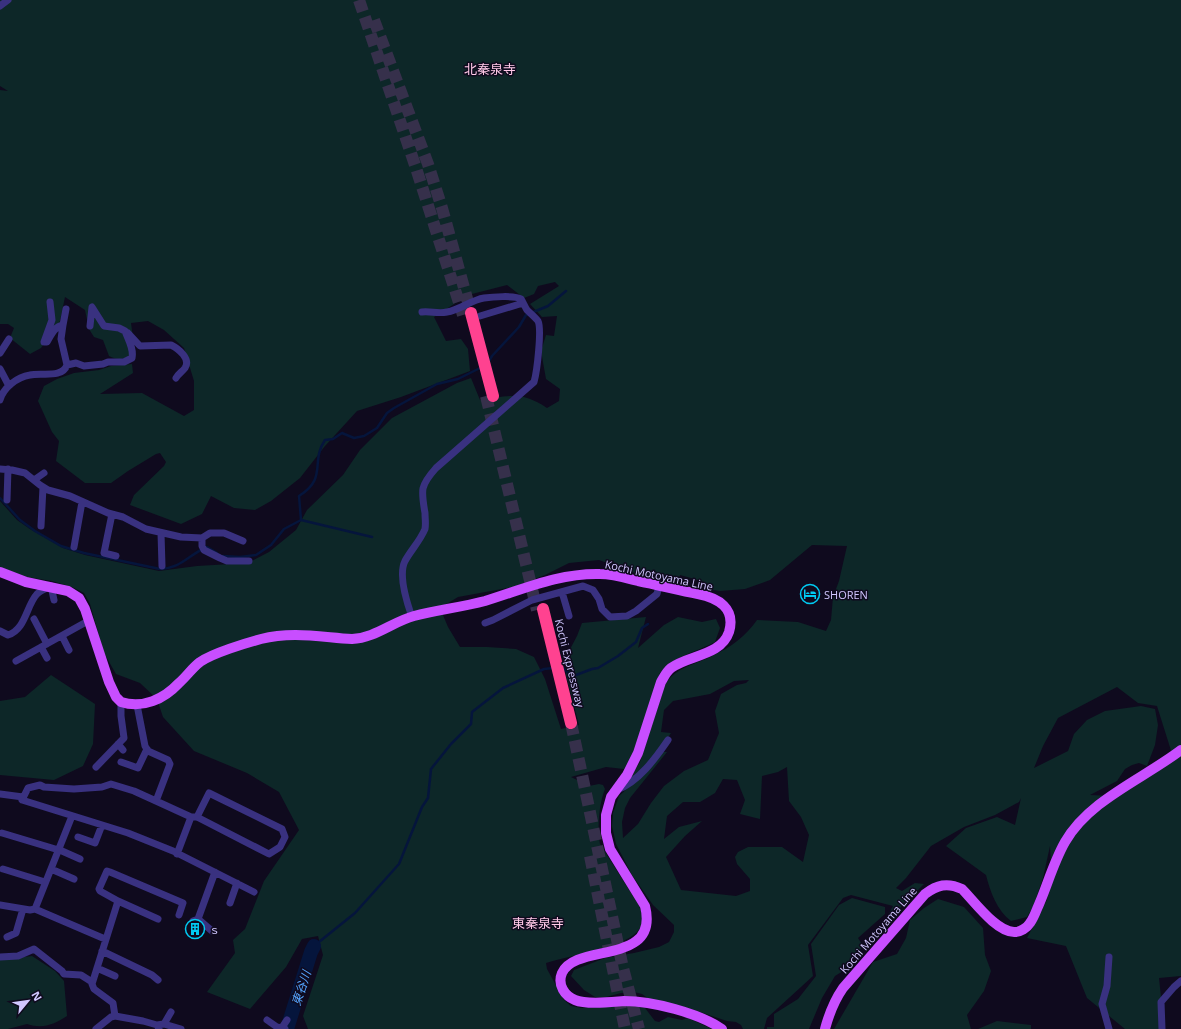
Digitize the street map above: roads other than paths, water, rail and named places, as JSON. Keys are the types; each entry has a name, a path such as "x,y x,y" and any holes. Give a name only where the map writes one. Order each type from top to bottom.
{"highway":[{"path":"471,315 489,396"},
{"name":"Kochi Expressway","path":"541,613 568,724"}],"main road":[{"path":"0,572 26,582 63,589 76,595 82,602 109,682 116,697 121,702"},
{"name":"Kochi Motoyama Line","path":"121,702 137,705 154,701 179,683 194,667 208,658 260,639 287,634 356,639 373,635 412,617 485,601 571,575 602,574 716,599 721,602 730,615 730,624 727,637 719,646 677,664 665,674 660,682 634,762 611,797 606,815 607,839 610,849 645,906 647,914 646,925 636,942 626,947 572,962 563,972 562,986 564,992 569,997 577,1001 626,1001 652,1004 706,1020 722,1029"},
{"name":"Kochi Motoyama Line","path":"825,1029 828,1014 843,988 925,894 940,886 956,886 962,889 994,923 1002,929 1016,932 1024,929 1030,923 1041,901 1059,854 1066,841 1081,821 1110,797 1181,750"}],"street":[{"path":"0,6 8,0"},
{"path":"412,617 408,607 402,573 405,562 425,529 426,524 422,493 428,477 436,468 534,382 539,340 538,321 521,300 512,297 486,298 470,302 447,312 422,312"},
{"path":"50,302 52,320 44,342 47,342 58,326 63,325"},
{"path":"471,315 525,306"},
{"path":"90,326 92,307 104,326 119,328 125,331 140,346 169,344 174,346 184,356 187,363 176,378"},
{"path":"66,309 61,339 67,365"},
{"path":"0,400 4,391 9,386 29,375 52,375 63,370 67,367 67,365 76,363 84,366 108,362 124,362 132,358 133,352 125,331"},
{"path":"0,353 9,339"},
{"path":"0,369 9,386"},
{"path":"0,469 8,469 25,473 43,487 123,517 146,529 181,537 202,538 210,534 224,533 243,541"},
{"path":"7,500 8,469"},
{"path":"34,480 44,473"},
{"path":"41,526 43,487"},
{"path":"74,547 82,502"},
{"path":"112,514 104,553 116,556"},
{"path":"161,533 162,566"},
{"path":"202,538 203,548 224,560 249,561"},
{"path":"0,631 8,635 15,632 37,594 51,586 54,600"},
{"path":"485,623 532,600 583,586 593,590 597,595 602,609 610,617 628,616 657,594 659,586"},
{"path":"562,592 569,616"},
{"path":"34,619 47,658"},
{"path":"16,660 88,621"},
{"path":"62,636 69,650"},
{"path":"96,767 124,738 121,702"},
{"path":"137,705 147,749 153,754 168,760 170,764 156,801"},
{"path":"615,791 625,787 654,760 668,740"},
{"path":"118,744 123,750"},
{"path":"121,762 138,768 147,749"},
{"path":"177,854 194,817 208,794 282,829 285,837 280,847 269,854 194,817 134,791 111,784 102,787 74,789 45,787 40,784 28,788 23,796 23,802 128,833 177,854 254,892"},
{"path":"0,794 23,796"},
{"path":"35,909 72,816"},
{"path":"78,837 95,843 102,825"},
{"path":"2,833 58,850 80,859"},
{"path":"3,869 45,882"},
{"path":"51,869 74,879"},
{"path":"158,919 100,891 99,889 107,871 183,903 179,915"},
{"path":"212,932 195,920 215,872"},
{"path":"230,903 237,883"},
{"path":"115,1016 113,1002 94,989 92,982 118,901"},
{"path":"0,905 30,910 35,909 106,939"},
{"path":"7,937 16,933 23,909"},
{"path":"0,957 18,956 34,949 62,970 64,974 81,975 92,982"},
{"path":"102,951 152,974 158,980"},
{"path":"1109,957 1108,986 1102,1004 1109,1029"},
{"path":"97,968 114,976"},
{"path":"1162,1029 1161,1002 1181,981"},
{"path":"160,1026 171,1012"},
{"path":"96,1029 111,1016 181,1029"},
{"path":"267,1020 283,1029 287,1020"}],"waterway":[{"path":"489,361 519,327 526,315 548,306 566,291"},
{"path":"223,556 240,557 256,555 271,545 284,529 301,520 299,496 313,483 316,476 321,448 325,440 333,439 342,433 354,438 364,436 377,428 387,413 394,408 437,384 458,379 482,367"},
{"path":"0,498 20,520 35,531 61,546 84,553 160,569 180,564 207,547 217,553"},
{"path":"301,520 372,537"},
{"path":"562,667 572,676 598,668 618,656 636,642 642,628 648,624"},
{"path":"314,946 355,913 399,864 422,807 428,798 431,769 451,744 471,724 472,712 503,688 544,669 553,668"},
{"name":"東谷川","path":"287,1029 314,946"}],"tunnel":[{"path":"359,0 416,168 463,315"},
{"path":"374,20 428,164 442,208 471,313"},
{"path":"486,396 537,610"},
{"path":"571,723 623,968 639,1029"},
{"path":"590,856 625,1029"}],"place":[{"name":"SHOREN","path":"810,594"},
{"name":"ｓ","path":"195,929"}],"district":[{"name":"北秦泉寺","path":"490,69"},
{"name":"東秦泉寺","path":"538,923"}]}
